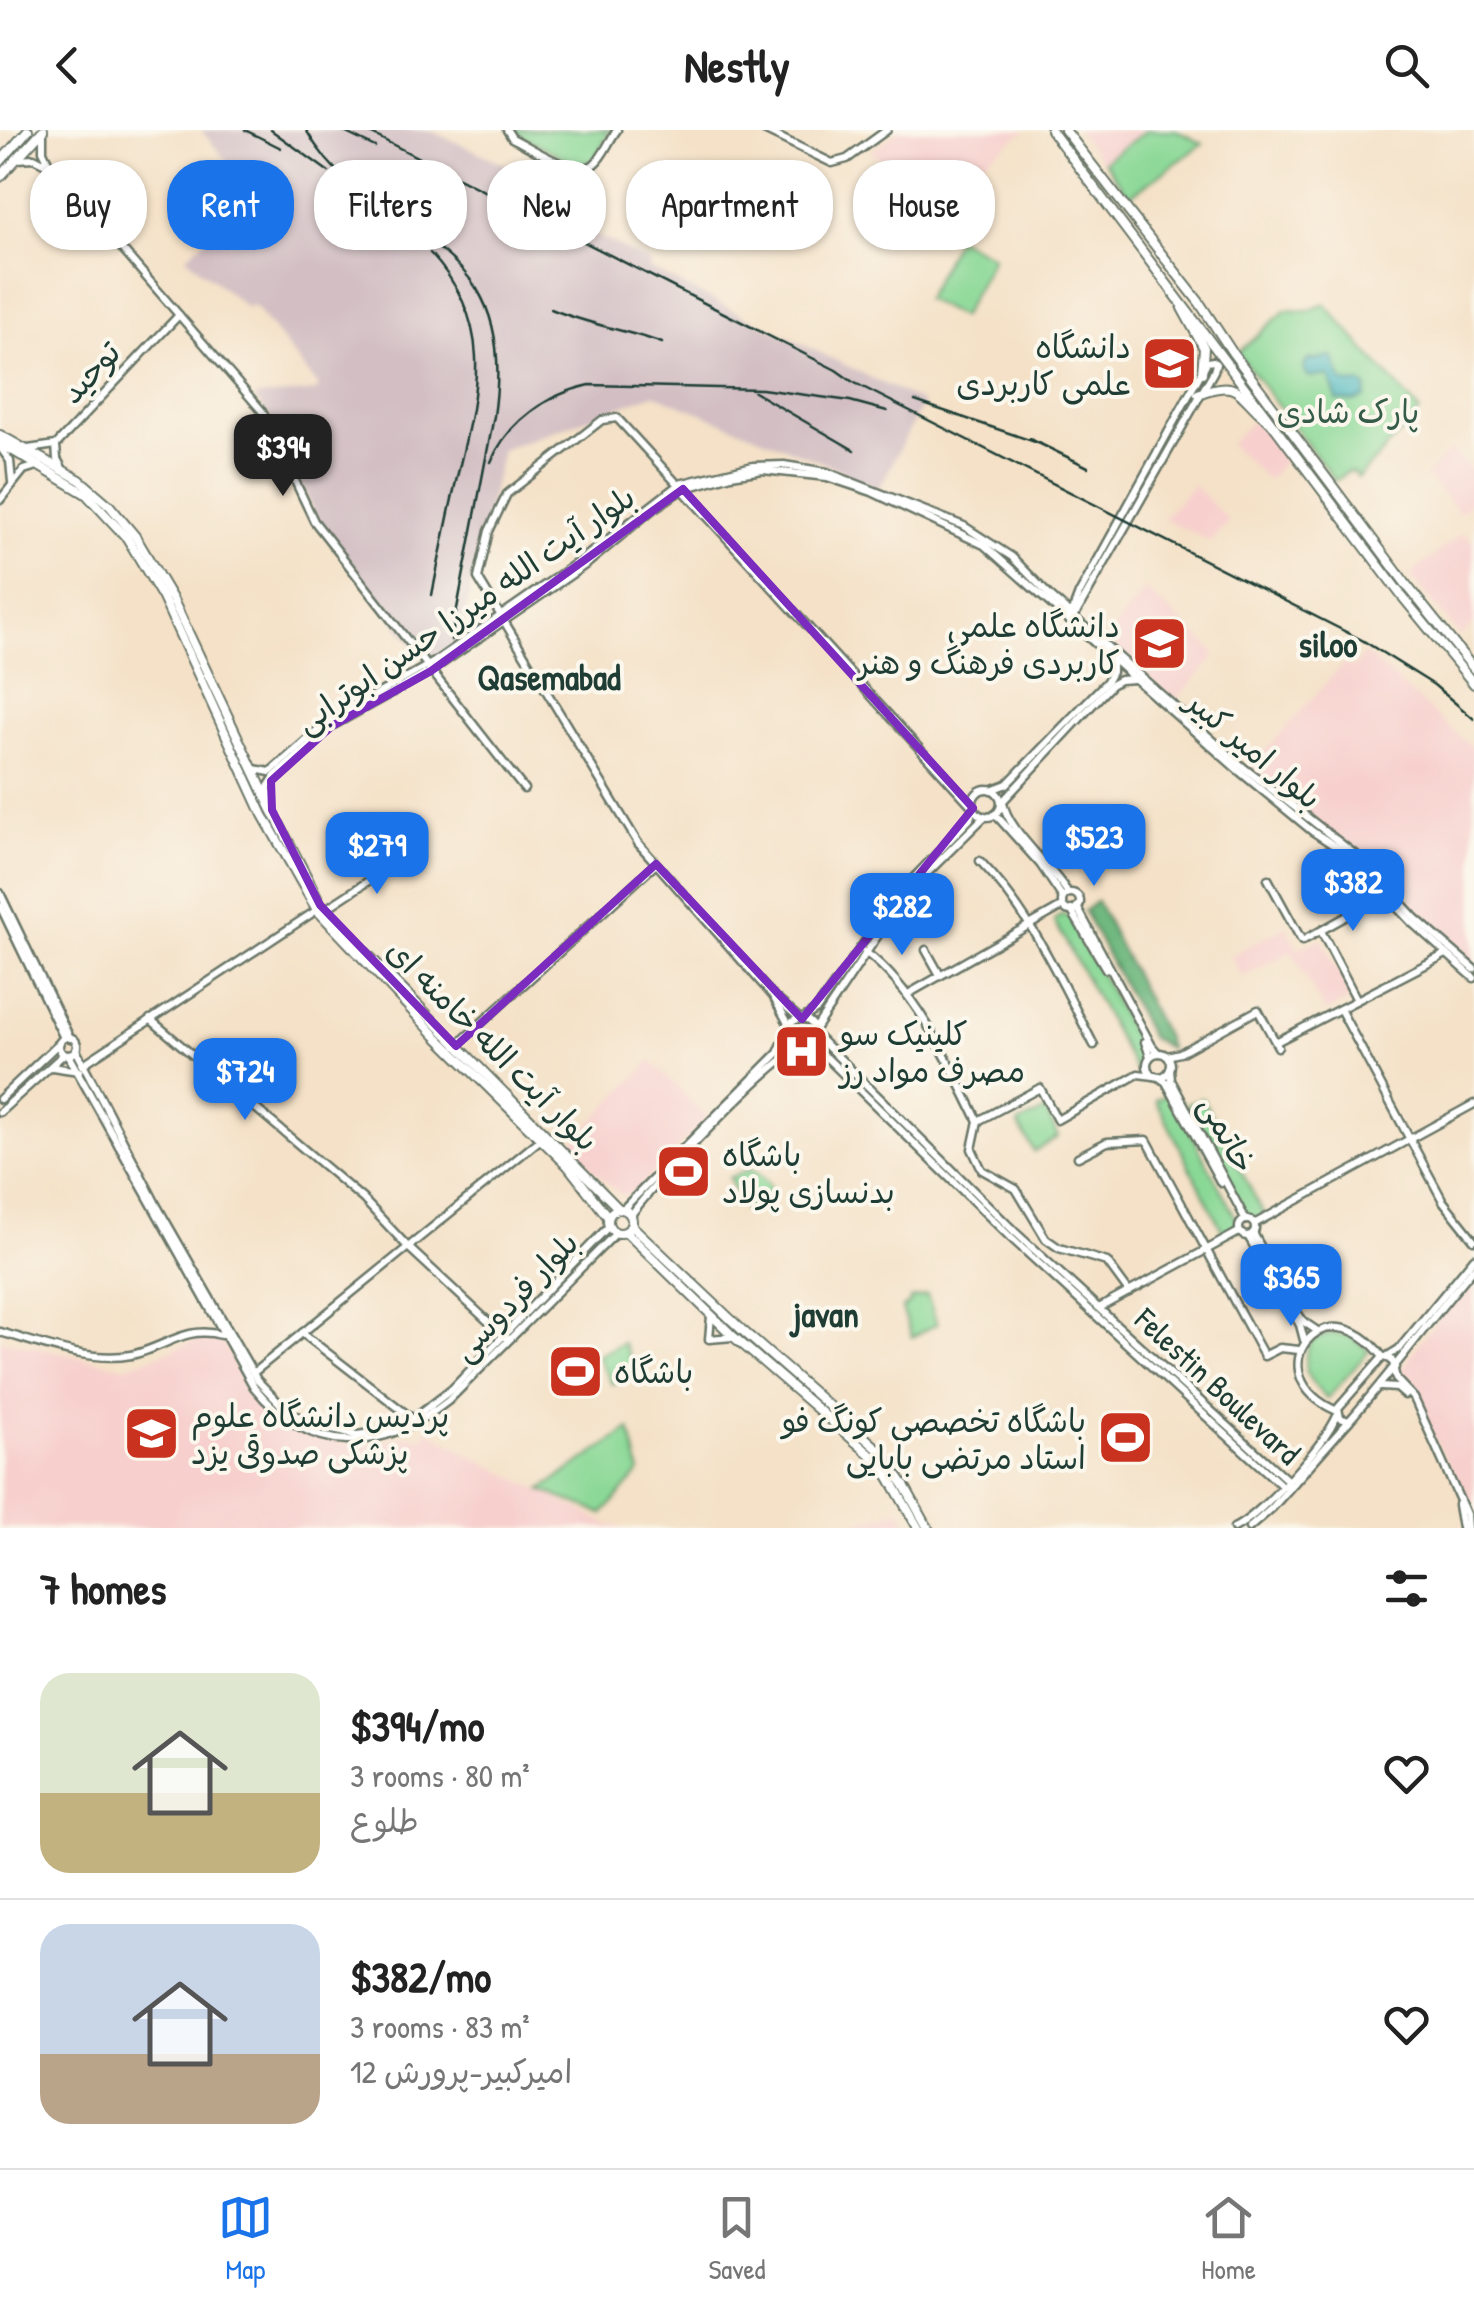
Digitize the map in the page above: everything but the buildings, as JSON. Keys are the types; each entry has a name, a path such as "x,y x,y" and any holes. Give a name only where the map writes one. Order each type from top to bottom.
{"main road":[{"path":"0,162 28,130"},
{"path":"0,177 43,130"},
{"path":"43,130 43,151 48,160"},
{"path":"507,130 512,138 571,168 584,169 596,163 617,130"},
{"path":"764,130 832,163 847,159 887,130"},
{"path":"1050,130 1397,580"},
{"path":"1065,130 1188,287 1474,684"},
{"path":"15,160 38,160"},
{"path":"123,250 262,411 314,521 524,789"},
{"path":"1178,296 1184,295 1188,287"},
{"path":"1178,296 1186,319 1202,342 1202,373"},
{"name":"توحید","path":"62,469 56,445 179,315"},
{"path":"1071,617 1208,362 1216,364 1082,597 1088,630"},
{"path":"1198,394 1224,386 1236,388 1276,426"},
{"path":"803,1047 790,1042 773,996 638,843 501,618 478,574 504,499 606,417 617,418 984,816"},
{"name":"بلوار آیت الله خامنه ای","path":"0,434 62,469 98,496 134,536 172,600 263,815 321,910 436,1036 623,1223"},
{"path":"0,445 10,461 11,488"},
{"name":"بلوار آیت الله خامنه ای","path":"0,445 86,494 128,538 157,585 252,768 321,910 560,1146 603,1201"},
{"path":"26,448 56,445"},
{"name":"بلوار آیت الله میرزا حسن ابوترابی","path":"252,768 270,772 337,720 429,669 588,563 682,487 729,470 763,465 839,475 975,532 1012,557 1047,597"},
{"path":"0,500 24,470 41,466"},
{"path":"1405,592 1474,669"},
{"path":"1047,597 1082,597"},
{"name":"بلوار امیر کبیر","path":"1047,597 1312,831 1344,852 1474,978"},
{"name":"بلوار امیر کبیر","path":"1071,617 1135,679 1361,859 1415,918 1474,969"},
{"path":"951,782 968,791 1008,784 1107,681 1112,659"},
{"path":"623,1223 783,1046 788,1028 820,1012 915,885 984,816 995,814 1111,685 1135,679"},
{"name":"بلوار آیت الله میرزا حسن ابوترابی","path":"272,810 268,791 271,781 337,720"},
{"path":"991,790 1000,794 1008,821 1045,860 1064,899"},
{"path":"623,1223 716,1125 790,1053 803,1047 815,1031 820,1012 900,892 970,819 974,797 981,791"},
{"path":"995,814 1074,908"},
{"path":"46,1068 80,1068 410,853"},
{"path":"980,861 1016,901 1094,1045"},
{"path":"456,1046 656,864"},
{"path":"1268,879 1302,941 1385,895"},
{"path":"0,893 65,1040 66,1054 80,1068"},
{"name":"خاتمی","path":"1064,899 1078,897 1074,908 1171,1080 1300,1325 1304,1342"},
{"path":"908,994 1030,924 1064,899"},
{"path":"0,906 65,1040 76,1043 80,1068 215,1315 198,1331 129,1355 98,1355 0,1332"},
{"path":"1320,932 1357,1000"},
{"path":"926,950 940,976"},
{"path":"866,952 896,977 908,994 978,1121 972,1148 982,1170 1016,1189 1046,1238 1060,1248 1107,1262 1128,1292"},
{"path":"978,1121 1040,1088 1058,1120 1160,1060 1258,1010 1277,1045 1446,954"},
{"name":"Felestin Boulevard","path":"773,996 815,1031 1012,1234 1099,1308 1286,1484"},
{"path":"1340,1009 1443,1201 1474,1240"},
{"path":"150,1020 363,1200 506,1338"},
{"path":"0,1099 65,1040"},
{"path":"819,1053 824,1044"},
{"path":"783,1046 790,1053"},
{"name":"Felestin Boulevard","path":"803,1047 819,1053 1272,1471"},
{"path":"0,1112 46,1068 76,1050"},
{"path":"49,1053 57,1053 56,1060"},
{"path":"1138,1074 1156,1076 1160,1060"},
{"name":"خاتمی","path":"1160,1060 1156,1076 1166,1082 1296,1311 1316,1330"},
{"path":"1099,1308 1474,1104"},
{"path":"253,1373 541,1139"},
{"path":"1078,1156 1107,1142 1147,1140 1264,1356 1280,1348 1300,1350"},
{"path":"623,1223 711,1315 728,1324 734,1337 873,1457 918,1528"},
{"path":"623,1223 728,1324 879,1450 928,1528"},
{"name":"بلوار فردوسی","path":"215,1315 254,1387 281,1414 315,1433 358,1441 388,1436 426,1419 448,1401 520,1319 623,1223"},
{"name":"بلوار فردوسی","path":"215,1315 271,1398 299,1419 357,1435 386,1431 414,1419 452,1389 623,1223"},
{"path":"1249,1528 1326,1436 1337,1413 1384,1357 1399,1349 1474,1258"},
{"path":"1234,1528 1286,1484 1349,1421 1474,1268"},
{"path":"711,1315 709,1339 734,1337"},
{"path":"493,1326 507,1326 520,1319"},
{"path":"1349,1421 1301,1382 1297,1362 1300,1350 1316,1330 1352,1329 1394,1369 1394,1383 1411,1400 1457,1500 1465,1528"},
{"path":"198,1331 223,1336"},
{"path":"302,1333 414,1419"},
{"path":"1379,1386 1394,1383 1414,1398 1466,1514 1465,1528"},
{"path":"1267,1501 1272,1471 1300,1466"}],"highlighted area":[{"path":"683,489 973,808 802,1019 656,864 456,1046 320,905 272,810 271,781 332,726 431,671"}],"shaded area":[{"path":"201,130 429,130 496,160 487,160 487,250 606,250 606,240 651,263 649,269 923,403 881,485 875,489 838,469 654,394 502,450 459,640 427,662 323,533 267,414 254,397 316,391 319,387 253,305 247,308 186,257 194,250 294,250 294,160 226,160"},
{"path":"899,130 1026,130 985,160 884,160 870,152"},
{"path":"1076,130 1144,130 1102,161"},
{"path":"1256,417 1287,457 1268,480 1229,444"},
{"path":"1451,449 1474,473 1474,499 1460,513 1425,476"},
{"path":"1193,485 1229,521 1211,542 1163,518"},
{"path":"1463,532 1474,543 1474,624 1461,637 1410,575"},
{"name":"دانشگاه علمی کاربردی فرهنگ و هنر","path":"1145,589 1214,651 1214,658 1175,701 1106,638"},
{"path":"1365,653 1474,749 1474,961 1405,901 1412,893 1380,864 1375,867 1356,848 1331,834 1251,767 1343,664 1353,668"},
{"path":"1286,926 1298,949 1321,939 1351,998 1325,1013 1292,952 1242,977 1230,956"},
{"path":"651,1061 708,1117 634,1192 622,1196 567,1147"},
{"path":"1474,1275 1472,1528 1472,1513 1419,1397 1399,1375 1418,1344"},
{"name":"پردیس دانشگاه علوم پزشکی صدوقی یزد","path":"208,1336 221,1339 262,1404 299,1431 348,1444 423,1437 427,1430 608,1524 626,1528 0,1528 0,1340 126,1367"},
{"path":"902,1510 910,1528 834,1528 880,1516"}],"green space":[{"path":"511,130 610,130 595,160 568,160"},
{"path":"1147,130 1175,130 1203,144 1129,196 1104,161"},
{"path":"951,250 980,250 993,257 961,317 925,299"},
{"name":"پارک شادی","path":"1325,304 1420,412 1358,478 1347,472 1335,481 1238,353 1286,310 1308,311"},
{"path":"1097,901 1169,1048 1151,1038 1084,911"},
{"path":"1063,914 1071,918 1141,1051 1142,1064 1136,1071 1054,920"},
{"path":"1170,1093 1238,1222 1234,1231 1224,1234 1156,1100"},
{"path":"1202,1098 1264,1214 1255,1219 1246,1216 1187,1104"},
{"path":"1046,1110 1058,1137 1034,1151 1018,1124"},
{"path":"750,1169 766,1182 770,1192 744,1210 729,1178"},
{"path":"927,1295 937,1324 912,1337 902,1309 910,1299"},
{"path":"1330,1333 1351,1336 1369,1351 1327,1399 1310,1379 1305,1358 1312,1341"},
{"path":"623,1343 638,1373 612,1384 597,1356"},
{"path":"630,1429 640,1472 603,1514 541,1490"}],"water":[{"path":"1333,357 1342,381 1367,388 1365,398 1353,402 1337,400 1329,376 1310,377 1305,373 1308,360"}],"railway":[{"path":"245,130 281,148"},
{"path":"271,130 314,161"},
{"path":"306,130 336,170 369,200 437,247 466,274 486,308 497,354 494,416 451,640"},
{"path":"340,130 375,147"},
{"path":"364,130 1362,640 1434,685 1474,719"},
{"path":"430,253 452,281 467,310 476,367 469,427 432,595"},
{"path":"551,309 662,343"},
{"path":"491,462 508,434 531,412 559,395 590,385 762,389 850,401 887,411"},
{"path":"754,392 854,450"},
{"path":"915,401 1041,444"},
{"path":"1030,439 1088,467"}],"place":[{"name":"دانشگاه علمی کاربردی","path":"1170,364"},
{"name":"دانشگاه علمی کاربردی فرهنگ و هنر","path":"1159,643"},
{"name":"کلینیک سو مصرف مواد رز","path":"801,1051"},
{"name":"باشگاه بدنسازی پولاد","path":"683,1172"},
{"name":"باشگاه","path":"575,1371"},
{"name":"پردیس دانشگاه علوم پزشکی صدوقی یزد","path":"152,1433"},
{"name":"باشگاه تخصصی کونگ فو استاد مرتضی بابایی","path":"1125,1438"}],"district":[{"name":"siloo","path":"1328,644"},
{"name":"Qasemabad","path":"549,677"},
{"name":"javan","path":"826,1314"}]}
